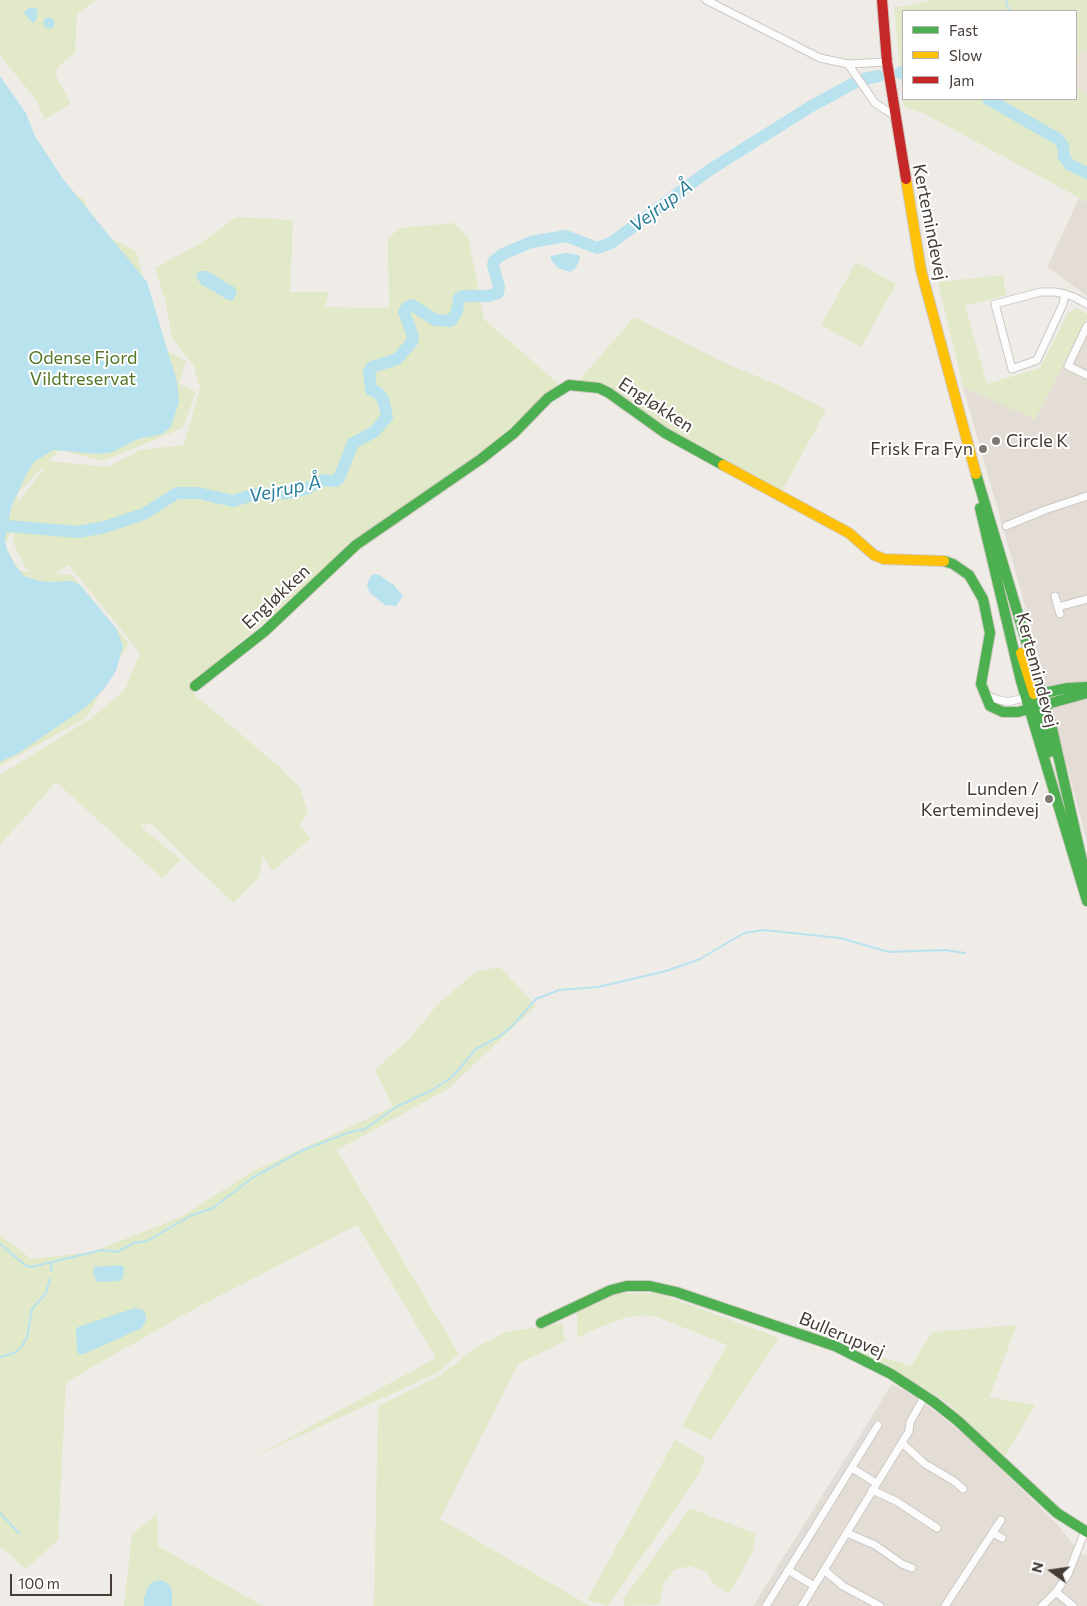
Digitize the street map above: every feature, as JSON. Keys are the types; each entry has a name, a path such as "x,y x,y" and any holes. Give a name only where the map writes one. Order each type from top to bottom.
{"street":[{"path":"706,0 800,50 820,58 848,64 887,62"},
{"name":"Kertemindevej","path":"882,0 887,62 922,270 967,446 1021,682 1034,695 1038,707"},
{"path":"848,64 875,104 895,116"},
{"path":"1066,294 1064,304 1037,360 1012,368 995,304 1041,292 1066,294 1087,304"},
{"path":"1087,326 1068,366 1087,375"},
{"name":"Engløkken","path":"195,686 265,631 356,545 481,459 514,433 548,398 569,385 599,388 609,393 665,433 820,516 856,539 874,555 884,559 940,560 953,564 969,575 983,599 989,627 990,644 982,672 981,684"},
{"name":"Kertemindevej","path":"967,446 1004,565 1034,695 1087,900"},
{"path":"1006,526 1087,496"},
{"path":"1055,596 1059,610 1087,599"},
{"path":"981,684 986,694 999,701 1008,702 1068,688 1087,687"},
{"path":"981,684 986,702 996,710 1010,713 1087,693"},
{"path":"1038,707 1065,807 1077,839 1087,883"},
{"name":"Bullerupvej","path":"541,1323 611,1290 638,1286 663,1288 835,1346 891,1374 926,1396 958,1421 1057,1512 1086,1531"},
{"path":"802,1606 909,1431 910,1422 926,1396"},
{"path":"766,1606 878,1425"},
{"path":"902,1442 925,1464 954,1480 963,1489"},
{"path":"852,1468 874,1487 937,1528"},
{"path":"945,1606 1001,1520"},
{"path":"1042,1606 1056,1592 1074,1561 1086,1531"},
{"path":"847,1533 875,1545 902,1564 912,1568"},
{"path":"993,1533 1002,1538"},
{"path":"788,1570 814,1586"},
{"path":"824,1570 843,1586 880,1606"},
{"path":"1056,1592 1073,1606"}],"shaded area":[{"path":"1087,0 1087,95 1077,89 1077,10"},
{"path":"1079,198 1087,202 1087,296 1047,267"},
{"path":"1087,319 1087,842 1026,609 963,387 1035,419"},
{"path":"892,1384 916,1397 972,1441 1057,1524 1081,1554 1087,1556 1087,1606 753,1606"},
{"path":"870,1422 874,1425 831,1496 826,1493"},
{"path":"811,1518 816,1520 775,1587 770,1584"}],"green space":[{"path":"0,0 96,0 77,14 75,53 59,66 55,74 71,104 45,119 36,100 0,55"},
{"path":"932,0 1087,0 1087,51 1081,50 1077,64 1077,10 902,10 902,88 894,7"},
{"path":"0,81 41,169 84,200 96,231 136,251 164,349 186,361 179,384 196,392 183,428 103,461 60,450 49,461 108,467 140,450 184,445 200,387 193,364 172,338 165,299 155,268 201,243 236,217 293,220 290,292 329,292 325,307 389,308 388,238 400,228 454,223 468,237 484,319 560,385 482,452 350,543 351,547 190,685 196,696 282,769 300,788 308,813 299,826 311,838 272,871 263,856 259,878 233,903 150,823 140,826 181,860 162,878 56,782 0,845 0,775 93,717 125,690 140,653 69,565 56,573 72,575 129,643 86,718 0,766","holes":["44,468 18,503 17,494","13,531 13,542 26,569 35,572 20,571 4,545"]},
{"path":"1077,89 1087,95 1087,202 925,114 904,107 903,100 1077,100"},
{"path":"856,262 896,284 861,347 821,325"},
{"path":"1003,275 1006,295 965,306 987,384 1040,368 1068,313 1077,308 1087,314 1087,319 1035,419 963,387 938,282"},
{"path":"634,317 727,364 776,384 826,410 781,493 675,436 633,405 578,382"},
{"path":"500,967 536,1006 448,1089 337,1150 459,1354 437,1373 254,1457 436,1358 357,1225 194,1309 66,1382 58,1540 26,1569 0,1546 0,1235 31,1259 92,1252 181,1217 253,1171 393,1107 375,1070 411,1037 438,1004 476,972"},
{"path":"658,1293 779,1338 711,1440 682,1426 727,1345 657,1317 641,1315 627,1317 577,1338 577,1312 618,1294"},
{"path":"562,1323 565,1341 518,1364 440,1519 590,1606 374,1606 378,1406 441,1375 476,1347 506,1332"},
{"path":"1017,1325 989,1397 1035,1405 1005,1456 945,1401 858,1350 911,1366 932,1332"},
{"path":"675,1440 705,1457 699,1474 608,1606 587,1600"},
{"path":"690,1508 756,1534 753,1551 729,1594 712,1583 708,1572 690,1566 674,1570 664,1583 659,1605 624,1606 623,1599"},
{"path":"157,1514 158,1546 263,1606 124,1606 132,1534"}],"water":[{"path":"28,8 36,8 38,12 33,23 24,13"},
{"path":"49,17 55,23 49,29 43,23"},
{"name":"Odense Fjord Vildtreservat","path":"0,76 26,113 35,136 63,179 147,282 177,382 179,402 171,427 162,434 138,439 112,452 100,454 53,450 34,462 26,475 12,505 5,539 7,550 15,565 24,576 36,580 48,582 72,581 80,585 116,628 123,646 116,671 104,689 86,707 19,753 0,762"},
{"path":"566,253 579,255 580,259 575,269 570,272 558,268 551,260 551,256"},
{"path":"199,271 207,271 234,287 237,293 233,300 228,300 201,284 196,277"},
{"path":"373,574 379,575 394,585 403,596 396,606 385,605 370,593 367,586"},
{"path":"121,1265 124,1268 123,1278 119,1281 97,1282 93,1274 94,1267"},
{"path":"135,1308 143,1310 146,1315 142,1328 84,1354 79,1354 77,1351 76,1330 78,1327"},
{"path":"161,1580 172,1589 172,1606 144,1606 144,1598 148,1587 152,1582"}],"waterway":[{"path":"1006,0 1009,10"},
{"name":"Vejrup Å","path":"864,79 879,76"},
{"name":"Vejrup Å","path":"488,296 498,293 499,287 493,265 494,261 503,254 531,242 566,236 597,248 611,243 708,171 810,107 854,83"},
{"name":"Vejrup Å","path":"990,100 1058,139 1063,145 1064,157 1070,165 1087,173"},
{"name":"Vejrup Å","path":"7,526 78,532 105,527 144,514 177,493 198,493 233,501 256,494 288,493 306,489 323,480 336,481 339,478 353,443 374,432 387,417 383,399 377,392 371,390 369,372 372,367 397,359 412,342 413,336 404,312 407,307 412,305 435,320 451,321 457,312 459,298 463,296 483,296"},
{"path":"0,1244 26,1266 31,1267 102,1250 117,1252 134,1243 147,1241 190,1216 213,1208 252,1178 301,1151 350,1132 365,1129 396,1107 432,1090 452,1077 476,1049 500,1036 512,1026 536,999 559,990 598,987 666,971 700,959 744,933 764,930 840,938 889,952 945,950 965,953"},
{"path":"51,1271 52,1264"},
{"path":"0,1357 14,1353 21,1348 27,1337 32,1309 46,1293 50,1279"},
{"path":"0,1513 19,1533"}],"traffic: fast":[{"path":"195,686 265,631 356,545 481,459 514,433 548,398 569,385 599,388 609,393 665,433 723,465"},
{"path":"976,474 1051,724 1087,883"},
{"path":"980,508 1021,681 1087,901"},
{"path":"944,561 953,564 969,575 983,599 990,633 981,684 990,706 1003,712 1018,712 1087,693"},
{"path":"1034,695 1068,688 1087,687"},
{"path":"1033,703 1042,720 1050,752"},
{"path":"541,1323 611,1290 627,1286 650,1286 676,1292 835,1346 891,1374 934,1402 958,1421 1057,1513 1087,1532"}],"traffic: slow":[{"path":"906,179 921,270 976,474"},
{"path":"723,465 849,533 874,555 884,559 944,561"},
{"path":"1021,653 1034,694"}],"traffic: jam":[{"path":"882,0 887,62 906,179"}],"place":[{"name":"Circle K","path":"996,441"},
{"name":"Frisk Fra Fyn","path":"983,449"},
{"name":"Lunden / Kertemindevej","path":"1049,799"}]}
